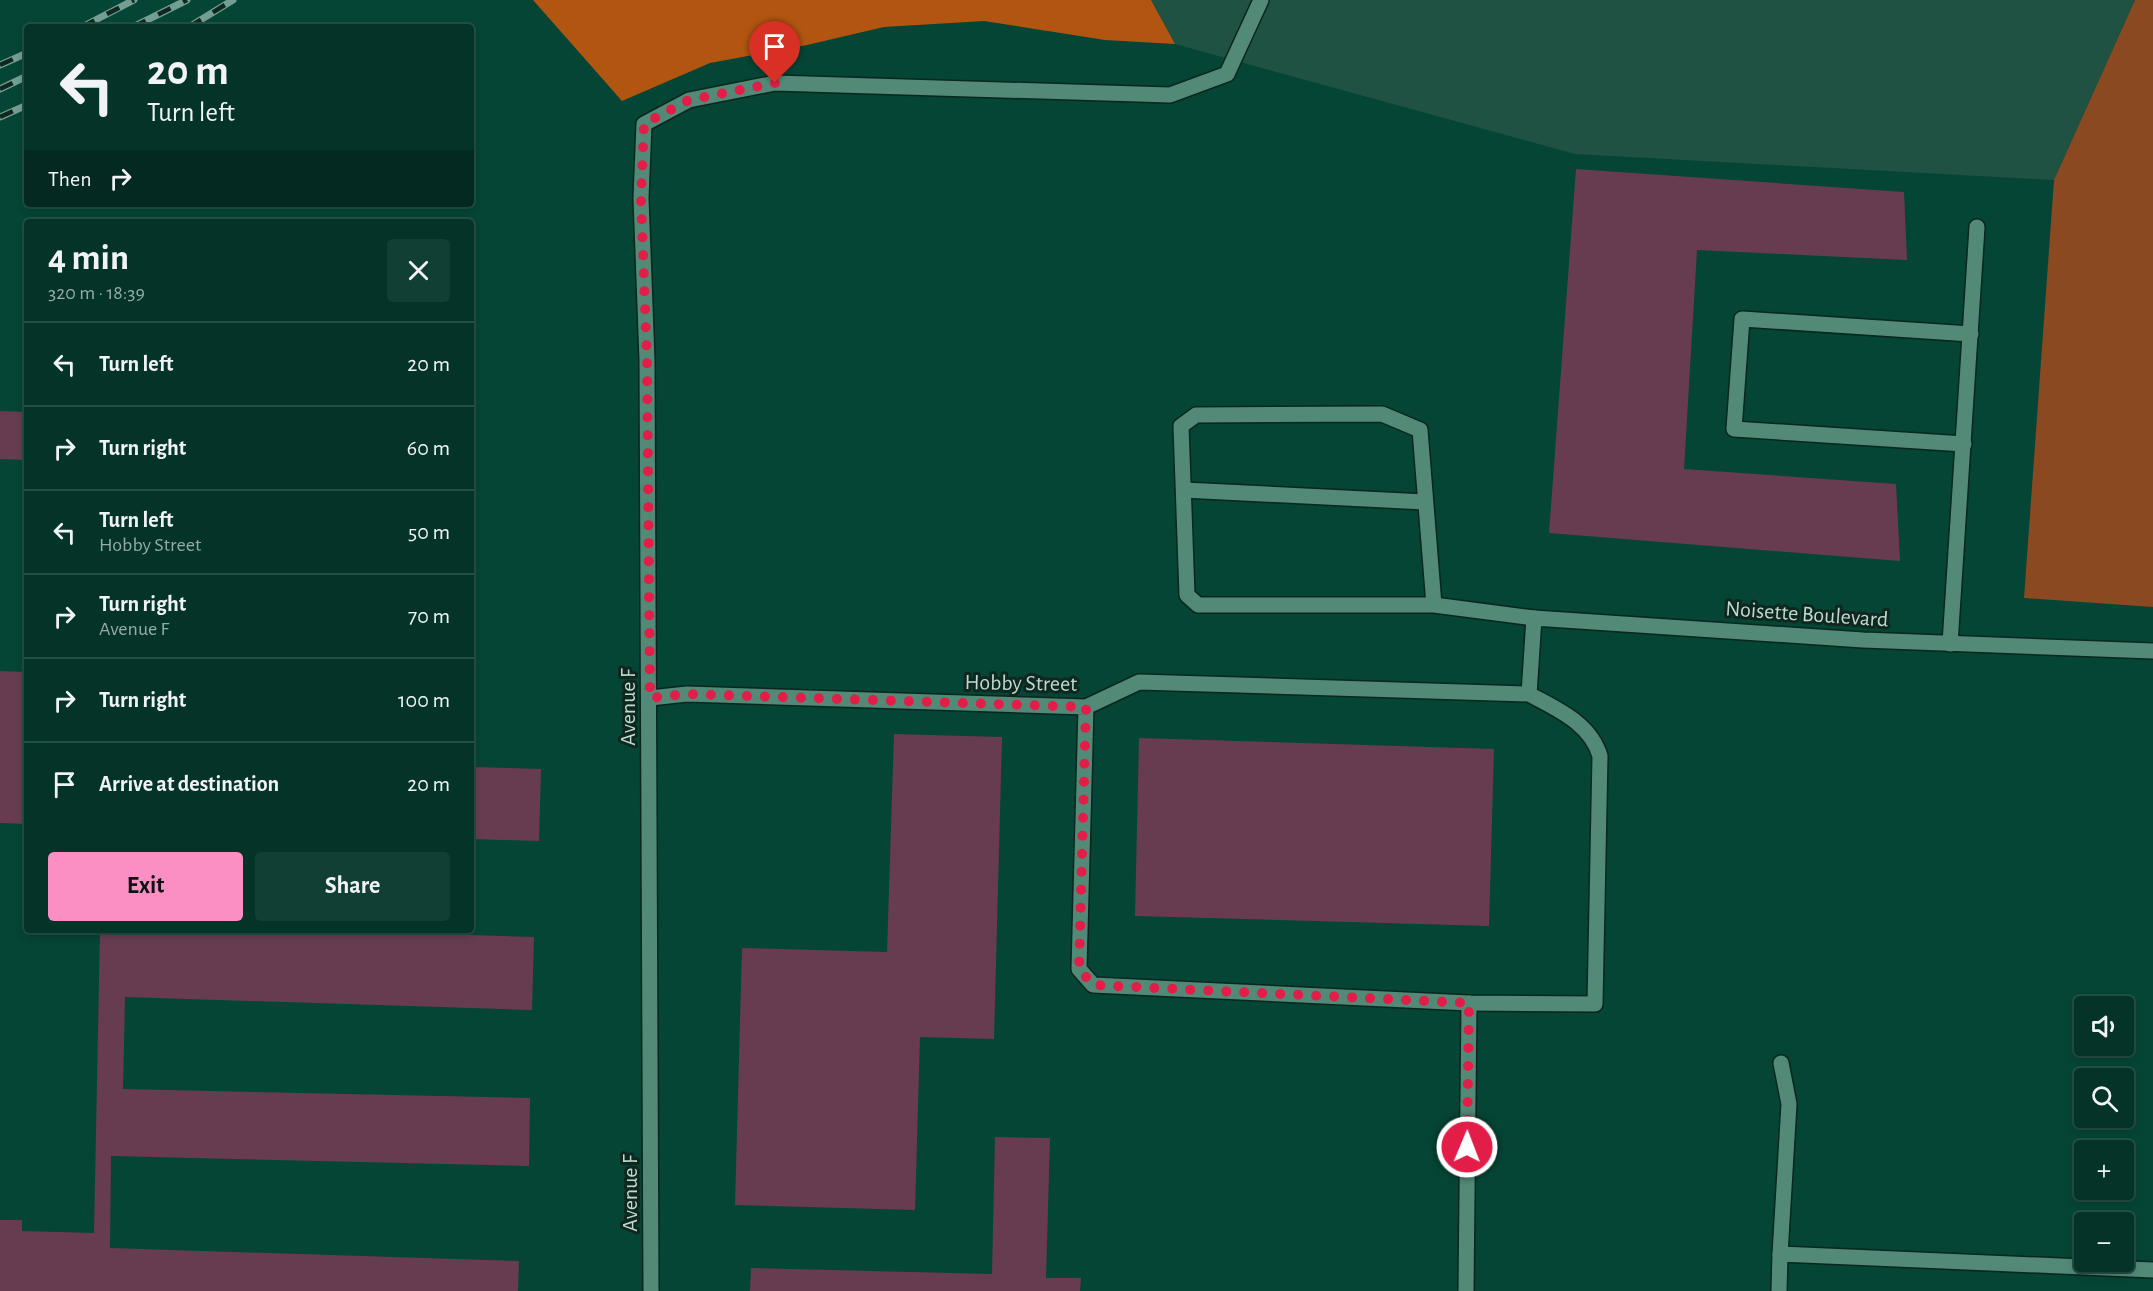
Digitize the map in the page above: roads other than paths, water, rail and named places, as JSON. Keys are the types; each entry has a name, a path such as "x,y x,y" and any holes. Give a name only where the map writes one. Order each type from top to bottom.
{"street":[{"name":"Avenue F","path":"651,1291 647,360 641,198 644,124 689,100 775,83 1170,95 1227,74 1262,0"},
{"path":"1950,644 1977,227"},
{"path":"1964,444 1734,429 1742,319 1971,334"},
{"name":"Noisette Boulevard","path":"1425,502 1420,430 1382,414 1196,414 1181,426 1187,595 1198,604 1434,605 1534,618 1863,640 2153,651"},
{"path":"1184,490 1425,502 1434,605"},
{"path":"1086,707 1079,969 1093,985 1469,1003 1595,1004 1600,756 1596,743 1575,719 1530,694 1534,618"},
{"name":"Hobby Street","path":"650,698 687,694 1086,707 1139,682 1530,694"},
{"path":"1466,1291 1469,1003"},
{"path":"1779,1291 1789,1104 1781,1063"},
{"path":"1780,1254 2153,1270"}],"railway":[{"path":"88,24 134,0"},
{"path":"139,24 187,0"},
{"path":"194,24 233,0"},
{"path":"0,65 24,54"},
{"path":"0,89 24,77"},
{"path":"0,117 24,106"}]}
